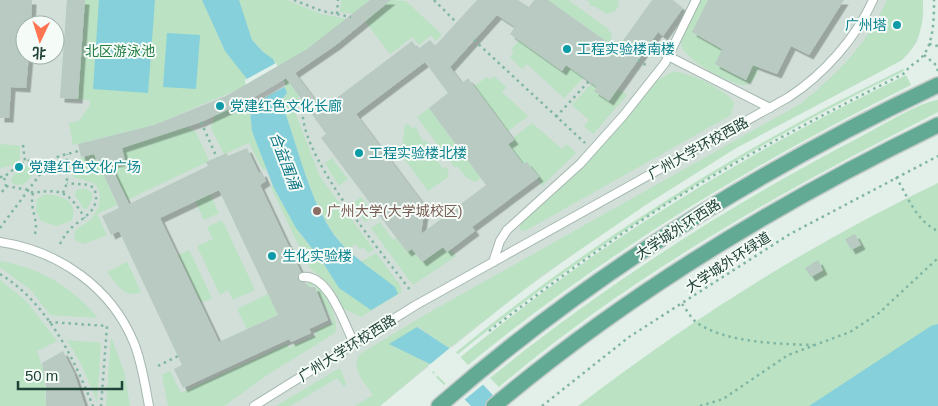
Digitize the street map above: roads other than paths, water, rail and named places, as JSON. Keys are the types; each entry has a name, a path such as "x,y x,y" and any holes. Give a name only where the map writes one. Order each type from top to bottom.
{"main road":[{"name":"大学城外环西路","path":"439,406 483,369 593,284 713,206 818,145 938,85"},
{"path":"494,406 613,315 714,248 829,181 938,125"}],"lane":[{"path":"493,262 500,241 507,230 560,183 631,105 668,56 696,0"},
{"name":"广州大学环校西路","path":"254,406 416,305 794,93 829,62 854,33 873,0"},
{"path":"668,56 770,108"},
{"path":"0,242 18,245 55,258 81,275 110,302 134,344 149,406"},
{"path":"303,277 312,277 323,284 354,343"}],"water":[{"path":"99,0 155,0 148,93 93,89"},
{"name":"合益围涌","path":"202,0 239,0 252,40 263,52 273,59 287,93 282,99 282,104 312,193 320,211 329,227 345,248 395,287 398,294 371,310 339,288 322,261 296,228 273,186 252,131 247,79 225,51"},
{"path":"167,33 200,35 196,89 163,87"},
{"path":"938,324 938,406 809,406 931,326"},
{"path":"417,327 449,348 503,406 471,406 430,364 389,344"}],"place":[{"name":"广州塔","path":"897,25"},
{"name":"工程实验楼南楼","path":"567,49"},
{"name":"党建红色文化长廊","path":"220,106"},
{"name":"工程实验楼北楼","path":"359,153"},
{"name":"党建红色文化广场","path":"19,167"},
{"name":"广州大学(大学城校区)","path":"317,211"},
{"name":"生化实验楼","path":"272,256"}],"park label":[{"name":"北区游泳池","path":"120,51"}]}
